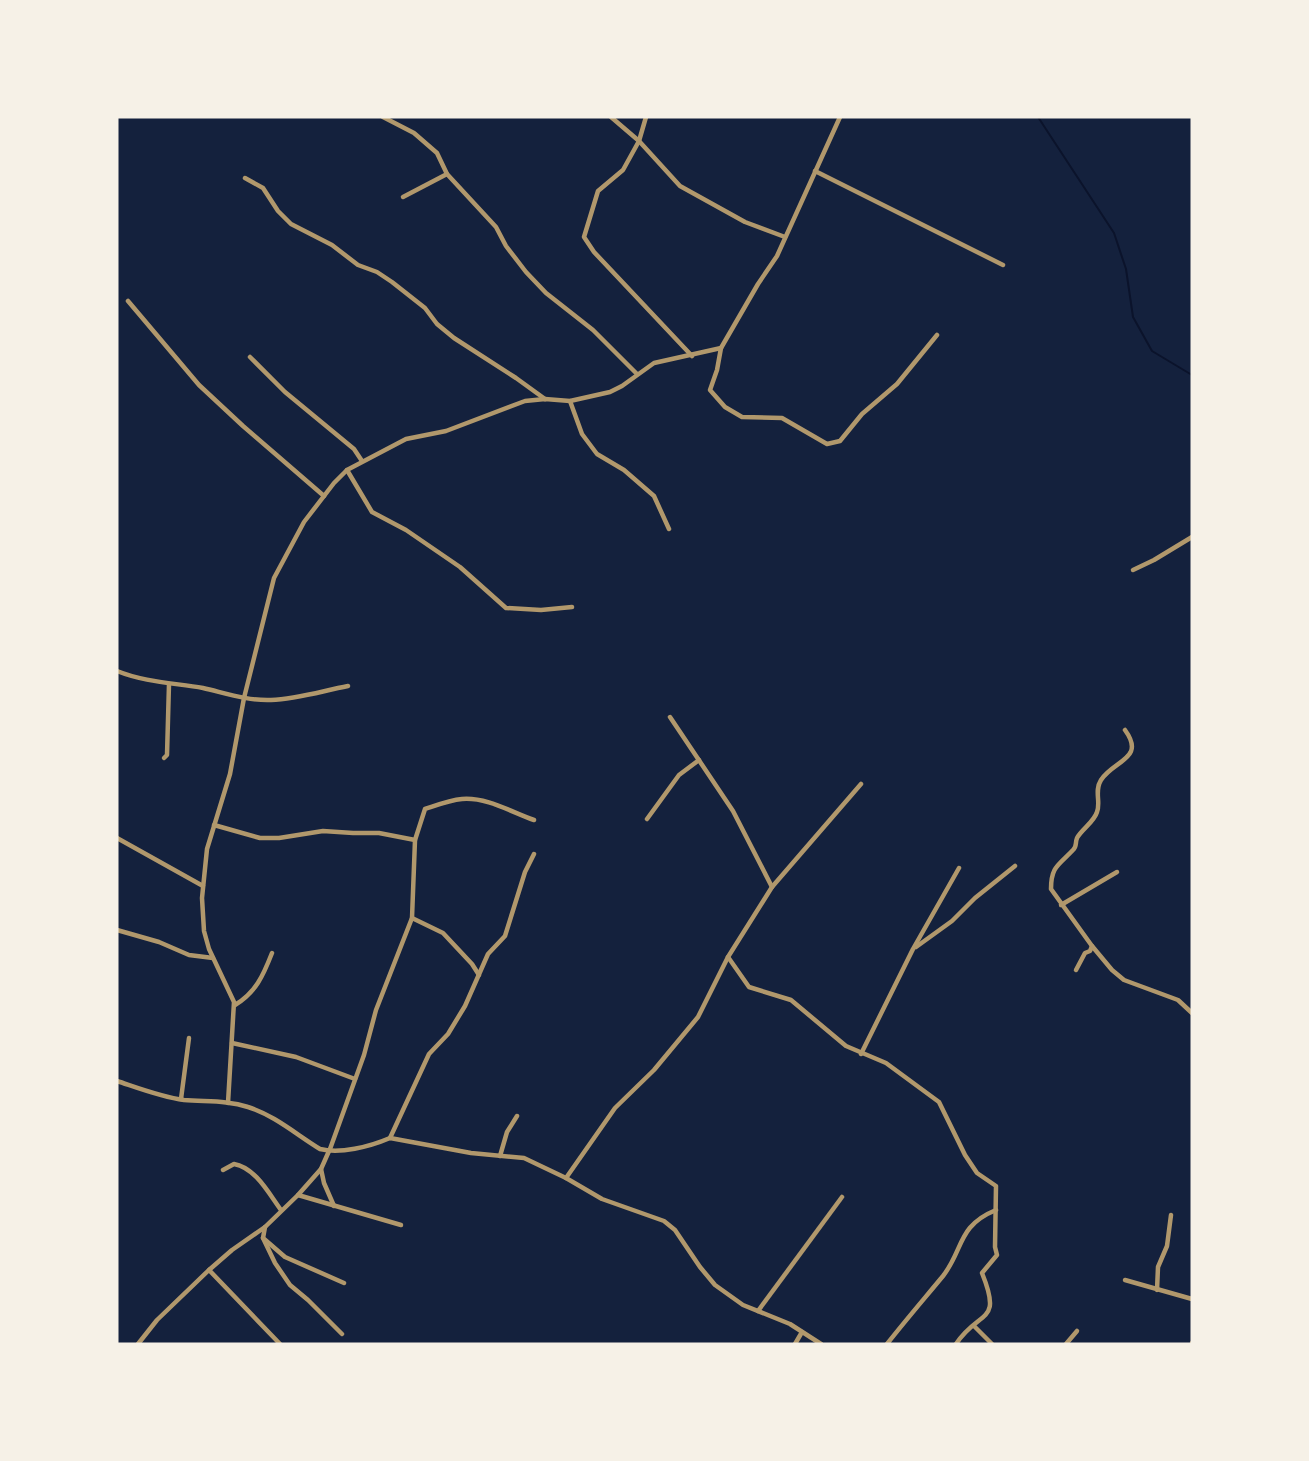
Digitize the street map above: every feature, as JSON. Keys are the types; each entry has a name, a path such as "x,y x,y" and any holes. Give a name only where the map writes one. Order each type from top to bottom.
{"street":[{"path":"383,117 414,133 437,153 447,174 496,227 526,272 546,293 593,330 637,374"},
{"path":"611,117 639,141 680,186 745,222 785,237"},
{"path":"646,117 639,141 623,170 598,191 584,237 594,252 692,356"},
{"path":"837,118 777,256 721,348 710,390 725,407 742,417 782,418 827,444 840,441 862,414 897,384 937,335"},
{"path":"815,171 1003,265"},
{"path":"403,197 447,174"},
{"path":"245,178 263,188 278,211 291,224 332,245 358,265 377,272 392,282 425,308 437,324 454,338 545,399"},
{"path":"128,301 199,385 324,496"},
{"path":"228,1103 234,1005 204,932 203,886 207,849 230,774 244,698 274,578 303,522 347,470 406,439 446,431 525,401 545,399 570,401 610,392 654,363 721,348"},
{"path":"250,357 285,392 354,449 362,461"},
{"path":"570,401 582,434 597,454 649,490 669,529"},
{"path":"347,470 372,512 406,530 460,567 506,608 541,610 572,607"},
{"path":"1133,570 1192,537"},
{"path":"117,671 169,684 244,698 269,700 300,697 348,686"},
{"path":"164,758 169,684"},
{"path":"670,717 733,811 772,887"},
{"path":"1125,730 1131,739 1133,747 1131,754 1101,780 1097,790 1099,805 1097,813 1078,837 1076,848 1055,867 1051,878 1051,889 1092,946 1118,976 1178,1000 1192,1013"},
{"path":"647,819 679,775 699,759"},
{"path":"567,1178 615,1108 654,1070 698,1017 728,957 772,887 861,784"},
{"path":"138,1344 157,1320 209,1270 232,1250 265,1227 321,1169 355,1080 376,1010 412,918 414,840 425,809 460,799 475,799 534,820"},
{"path":"214,825 260,838 279,838 323,831 379,833 414,840"},
{"path":"117,838 203,886"},
{"path":"390,1138 429,1054 448,1034 465,1006 488,954 505,936 525,872 534,854"},
{"path":"914,949 951,921 975,898 1015,866"},
{"path":"861,1054 914,949 959,868"},
{"path":"1061,905 1117,872"},
{"path":"412,918 443,933 472,964 479,975"},
{"path":"117,930 159,942 189,955 213,958"},
{"path":"1076,970 1084,953 1090,951 1092,946"},
{"path":"234,1005 247,998 256,988 272,953"},
{"path":"728,957 749,987 791,1000 846,1046 886,1063 939,1102 965,1155 977,1173 996,1186 995,1247 997,1255 982,1273 991,1294 992,1305 986,1315 961,1337 957,1344"},
{"path":"181,1099 189,1038"},
{"path":"232,1043 296,1057 355,1080"},
{"path":"117,1081 181,1099 248,1107 267,1115 320,1149 334,1151 349,1149 379,1143 390,1138 471,1154 524,1158 567,1178 602,1199 671,1225 715,1285 743,1305 802,1332 821,1344"},
{"path":"500,1155 507,1132 517,1116"},
{"path":"224,1170 234,1164 248,1170 281,1210"},
{"path":"321,1169 324,1183 334,1206"},
{"path":"298,1195 401,1225"},
{"path":"758,1311 842,1197"},
{"path":"887,1344 945,1273 965,1232 983,1215 996,1210"},
{"path":"1157,1290 1158,1267 1167,1246 1171,1215"},
{"path":"265,1227 263,1238 275,1263 290,1285 342,1334"},
{"path":"263,1238 285,1257 344,1283"},
{"path":"209,1270 280,1344"},
{"path":"1125,1280 1192,1299"},
{"path":"974,1326 992,1344"},
{"path":"1066,1344 1077,1331"},
{"path":"795,1344 802,1332"}],"waterway":[{"path":"1038,117 1114,233 1126,269 1133,317 1152,351 1192,375"}]}
